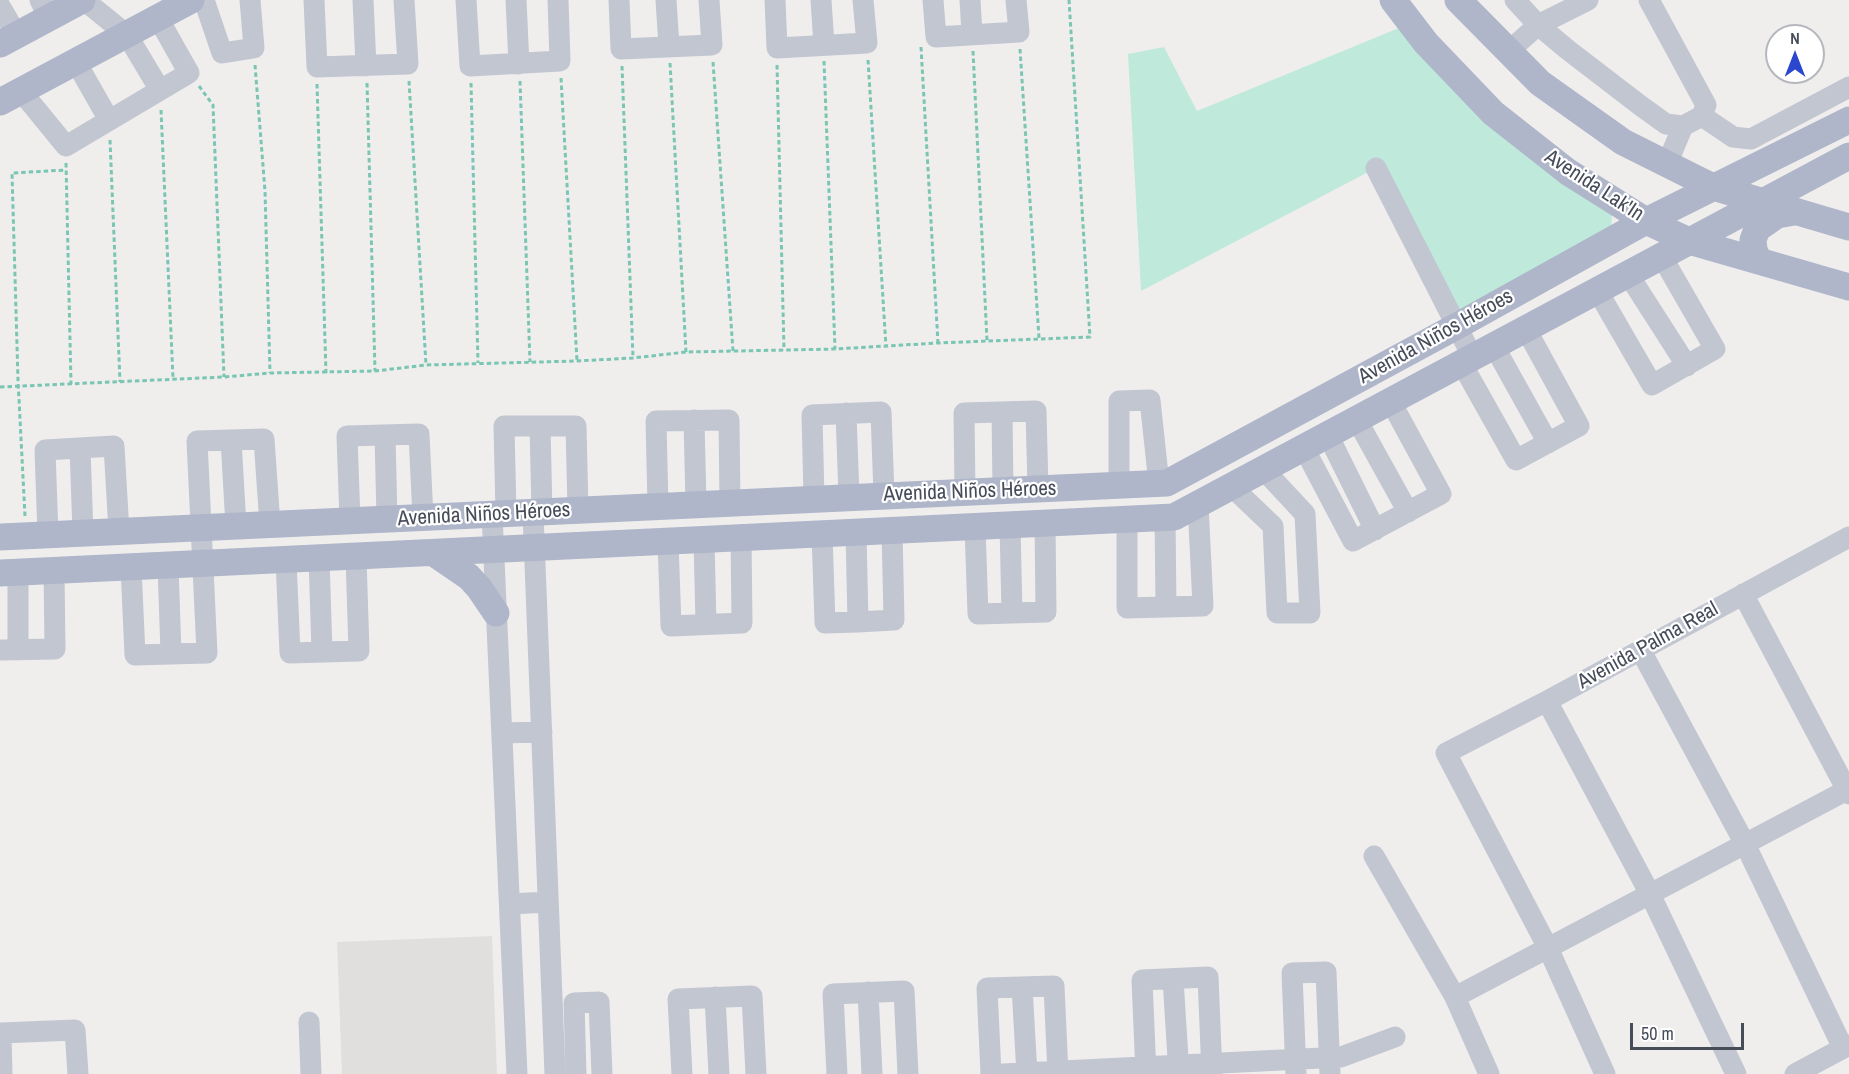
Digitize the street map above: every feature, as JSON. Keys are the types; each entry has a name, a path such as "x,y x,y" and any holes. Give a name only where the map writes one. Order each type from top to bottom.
{"main road":[{"path":"9,39 44,9 83,0"},
{"path":"11,96 191,0"},
{"name":"Avenida Lak'In","path":"1393,0 1426,43 1493,113 1568,172 1606,196 1646,221 1689,241 1849,287"},
{"path":"1458,0 1540,83 1623,142 1713,188 1849,227"},
{"name":"Avenida Niños Héroes","path":"15,537 884,495 1163,484 1457,326 1646,221 1849,120"},
{"path":"1805,215 1811,207 1812,194 1841,162"},
{"name":"Avenida Niños Héroes","path":"9,573 1170,517 1477,356 1661,255 1841,162"},
{"path":"1606,196 1612,222 1609,241"},
{"path":"1759,261 1753,240 1757,229 1777,215 1805,215"},
{"path":"1163,484 1170,517"},
{"path":"824,534 834,498"},
{"path":"434,553 469,577 496,613"}],"street":[{"path":"83,0 127,35 160,90"},
{"path":"204,0 222,53 254,48 250,0"},
{"path":"314,0 317,68 408,64 404,0"},
{"path":"363,0 366,66"},
{"path":"466,0 470,66 561,61 558,0"},
{"path":"516,0 519,64"},
{"path":"619,0 621,49 712,45 709,0"},
{"path":"666,0 669,46"},
{"path":"775,0 777,48 867,43 863,0"},
{"path":"821,0 824,45"},
{"path":"933,0 936,37 1019,32 1016,0"},
{"path":"970,0 972,34"},
{"path":"1515,0 1538,25 1568,50 1666,124 1683,126 1702,116 1706,105 1649,0"},
{"path":"1509,51 1538,25 1588,0"},
{"path":"0,6 9,39"},
{"path":"11,96 66,146 189,73 158,18"},
{"path":"76,62 109,120"},
{"path":"1702,116 1733,137 1750,139 1849,87"},
{"path":"1667,164 1683,126"},
{"path":"1376,168 1457,326 1477,356 1548,443"},
{"path":"1598,290 1652,385 1687,366 1715,349 1661,255"},
{"path":"1628,274 1687,366"},
{"path":"1477,356 1516,460 1579,426 1526,329"},
{"path":"1119,485 1119,401 1150,400 1163,484"},
{"path":"1304,447 1353,541 1375,530 1441,494 1390,402"},
{"path":"965,492 964,413 1036,411 1038,489"},
{"path":"834,498 812,415 881,412 884,495"},
{"path":"1002,412 1003,490"},
{"path":"834,498 846,413"},
{"path":"694,420 696,504"},
{"path":"658,507 656,421 729,420 730,503"},
{"path":"1357,420 1408,512"},
{"path":"517,1074 493,550 499,514 504,426 576,426 578,510"},
{"path":"540,426 538,512 534,548 555,1074"},
{"path":"350,521 347,436 419,434 423,518"},
{"path":"385,435 387,519"},
{"path":"1328,435 1375,530"},
{"path":"132,567 135,655 207,652 197,441 264,439 270,525"},
{"path":"231,440 236,526"},
{"path":"15,537 45,450 114,446 118,532"},
{"path":"80,448 83,533"},
{"path":"1231,486 1274,526 1276,613 1310,613 1305,514 1263,469"},
{"path":"1127,519 1126,608 1203,606 1198,504"},
{"path":"1166,607 1170,517"},
{"path":"975,526 978,614 1046,612 1045,523"},
{"path":"1010,525 1012,613"},
{"path":"824,534 825,623 858,622 894,620 892,531"},
{"path":"856,533 858,622"},
{"name":"Avenida Palma Real","path":"1548,948 1446,753 1641,651 1849,537"},
{"path":"668,542 671,626 742,623 741,538"},
{"path":"704,540 706,624"},
{"path":"286,560 290,653 359,651 356,557"},
{"path":"319,558 322,652"},
{"path":"168,566 171,654"},
{"path":"9,573 9,650 55,649 54,571"},
{"path":"1455,997 1848,791 1743,594"},
{"path":"1641,651 1745,844 1846,1046 1795,1074"},
{"path":"1547,701 1650,894 1736,1074"},
{"path":"502,733 542,732"},
{"path":"1374,856 1455,997 1490,1074"},
{"path":"510,904 548,902"},
{"path":"1548,948 1605,1074"},
{"path":"1296,1066 1292,973 1326,972 1330,1066"},
{"path":"1146,1070 1142,980 1208,977 1211,1069"},
{"path":"1173,979 1178,1069"},
{"path":"991,1074 987,988 1054,986 1058,1072"},
{"path":"1022,987 1027,1073"},
{"path":"837,1074 833,994 904,991 908,1074"},
{"path":"868,992 872,1074"},
{"path":"682,1074 678,999 752,996 756,1074"},
{"path":"716,998 719,1074"},
{"path":"576,1074 574,1003 599,1002 602,1074"},
{"path":"309,1022 311,1074"},
{"path":"2,1074 1,1033 75,1030 78,1074"},
{"path":"1003,1074 1330,1066 1341,1057 1395,1037"}],"path":[{"path":"0,387 270,373 375,371 426,365 577,361 686,352 835,349 1090,337 1068,0"},
{"path":"1019,32 1039,338"},
{"path":"972,34 987,341"},
{"path":"867,43 886,347"},
{"path":"712,45 733,351"},
{"path":"824,45 835,349"},
{"path":"669,46 686,352"},
{"path":"921,47 938,343"},
{"path":"254,48 264,191 270,373"},
{"path":"777,48 784,350"},
{"path":"621,49 633,358"},
{"path":"561,61 577,361"},
{"path":"408,64 426,365"},
{"path":"519,64 530,362"},
{"path":"366,66 375,371"},
{"path":"470,66 478,363"},
{"path":"317,68 326,373"},
{"path":"189,73 213,105 224,377"},
{"path":"160,90 173,378"},
{"path":"109,120 120,382"},
{"path":"66,146 71,384"},
{"path":"15,537 18,386 12,173 66,170"}],"shaded area":[{"path":"492,936 497,1074 342,1074 337,942"}],"green space":[{"path":"1411,23 1612,215 1611,230 1457,326 1376,168 1141,291 1128,54 1164,47 1197,111"}]}
